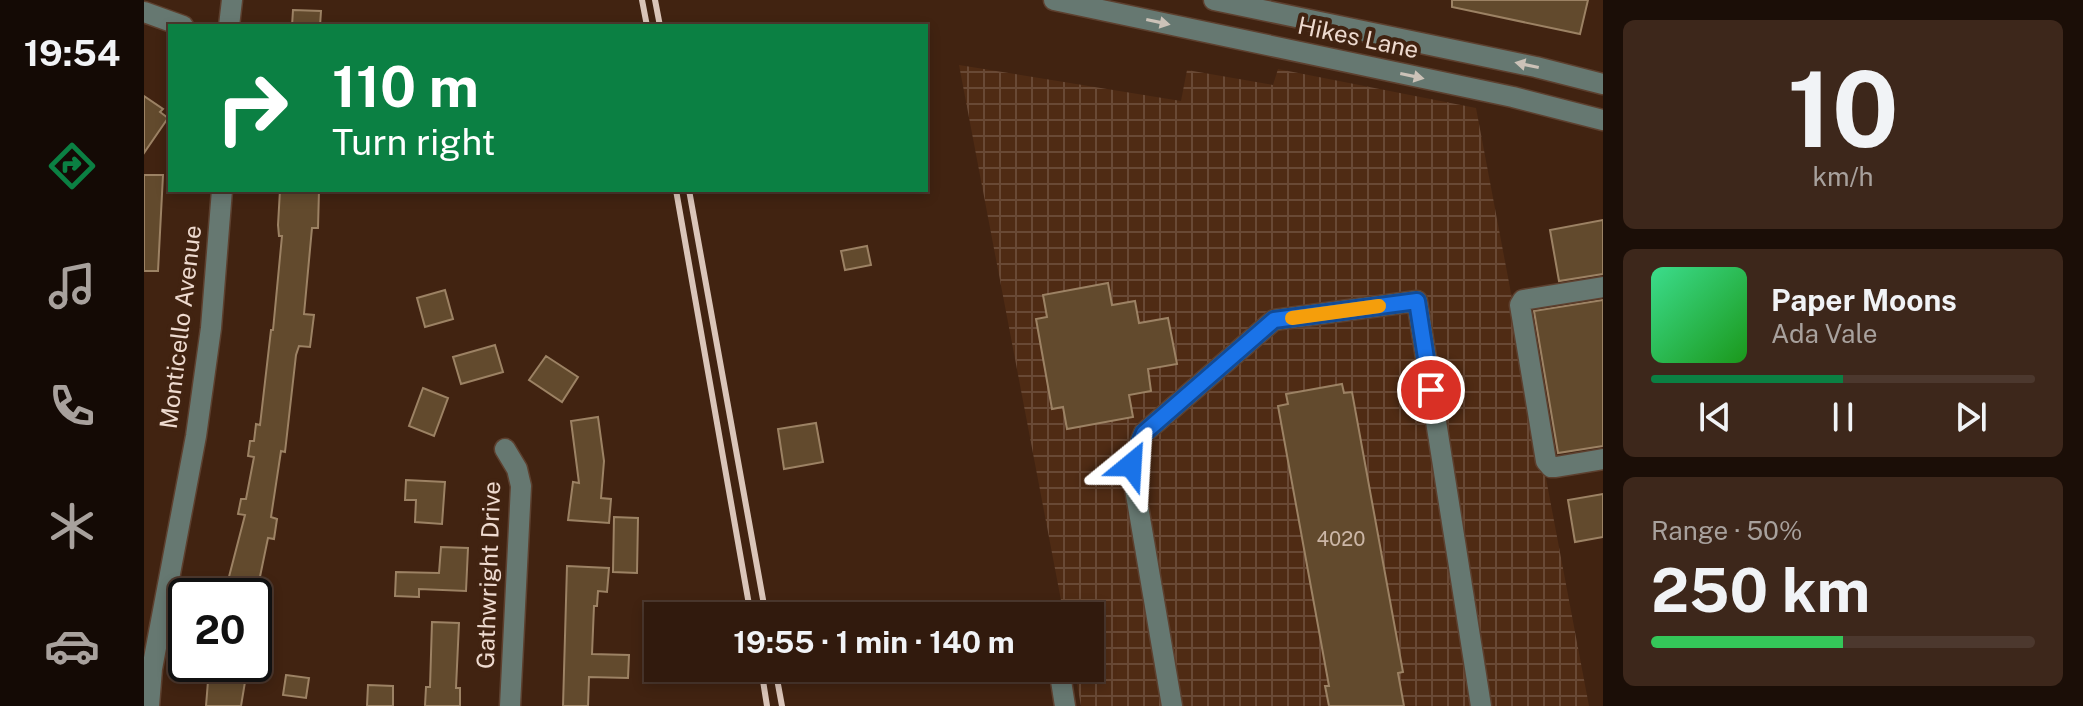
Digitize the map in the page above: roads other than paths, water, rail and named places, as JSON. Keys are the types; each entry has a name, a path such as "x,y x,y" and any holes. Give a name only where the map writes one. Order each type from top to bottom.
{"street":[{"path":"144,5 149,0"},
{"path":"229,24 232,0"},
{"name":"Hikes Lane","path":"1054,0 1513,97 1603,120"},
{"name":"Hikes Lane","path":"1214,0 1536,67 1603,84"},
{"path":"144,12 177,24"},
{"name":"Monticello Avenue","path":"149,706 152,669 196,436 211,328 222,192"},
{"path":"1603,287 1523,300 1520,305 1546,461 1551,467 1556,467 1603,459"},
{"path":"1172,706 1131,465 1144,433 1274,320 1417,301 1481,706"},
{"name":"Gathwright Drive","path":"505,449 517,469 521,486 510,706"},
{"path":"1061,682 1065,706"}],"railway":[{"path":"642,0 647,24"},
{"path":"655,0 660,24"},
{"path":"676,192 749,602"},
{"path":"689,192 763,602"},
{"path":"763,682 767,706"},
{"path":"778,682 782,706"}]}
